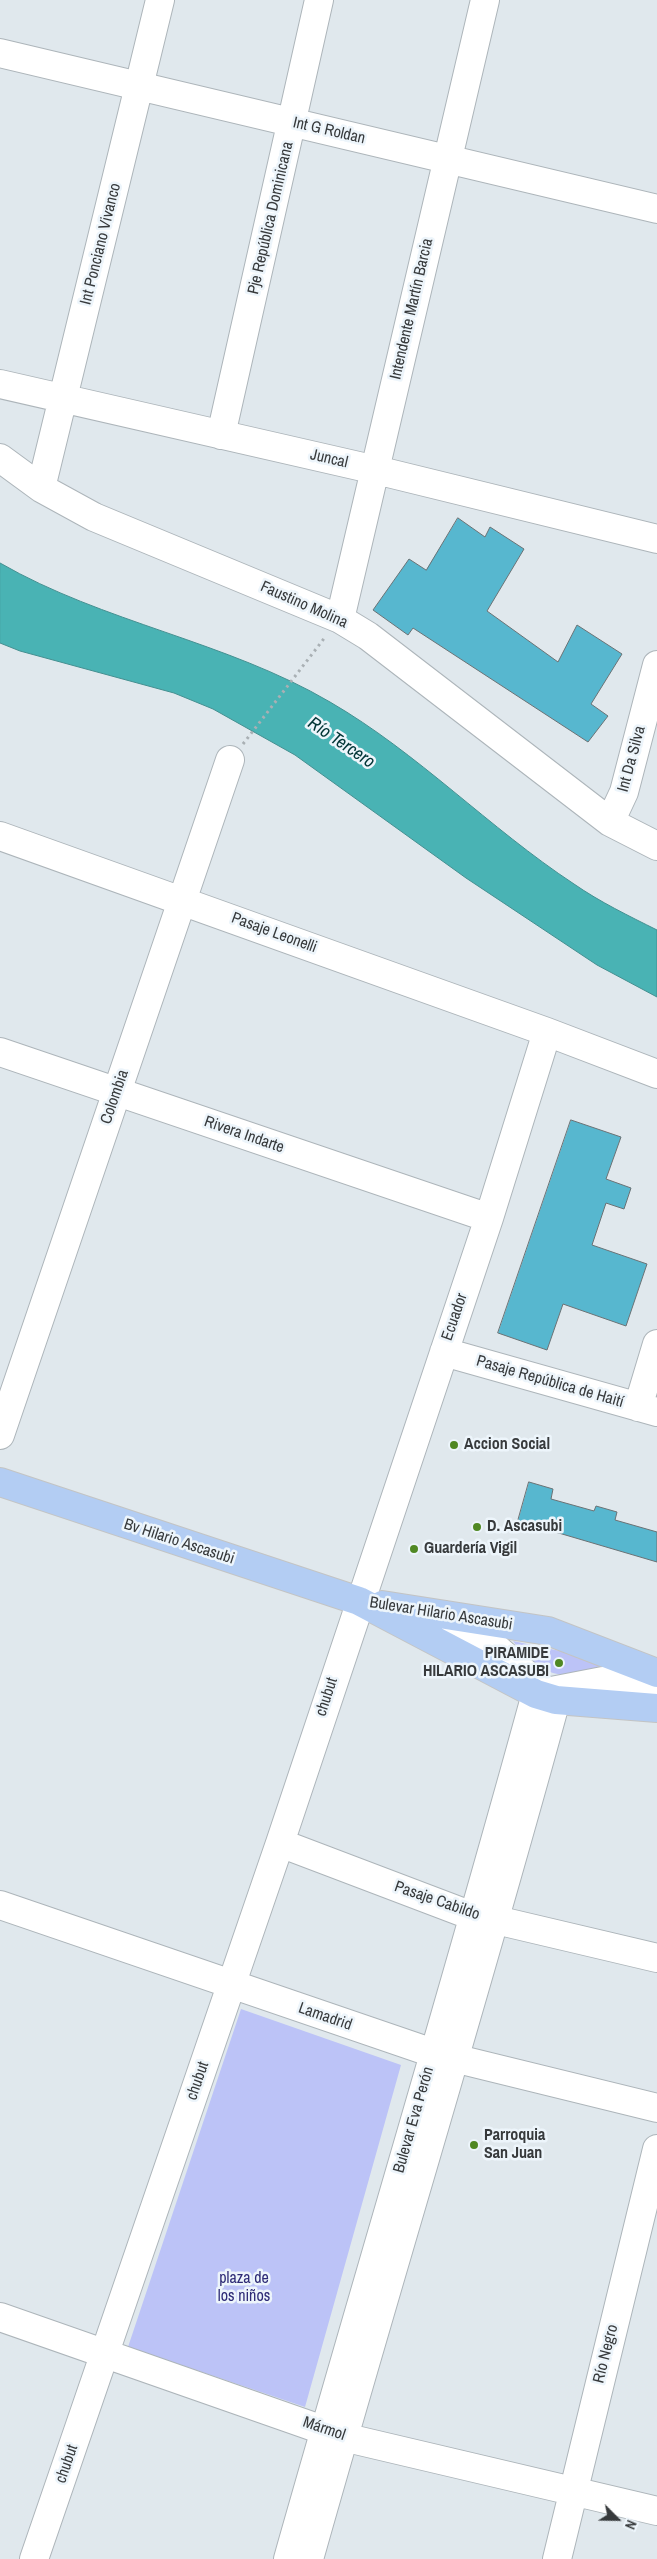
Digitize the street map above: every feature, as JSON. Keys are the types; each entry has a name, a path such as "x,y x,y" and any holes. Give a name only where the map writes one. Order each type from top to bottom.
{"main road":[{"name":"Bv Hilario Ascasubi","path":"0,1482 358,1601"},
{"name":"Bulevar Hilario Ascasubi","path":"358,1601 548,1631 657,1673"},
{"name":"Bulevar Hilario Ascasubi","path":"358,1601 547,1695 657,1708"}],"street":[{"name":"Int Ponciano Vivanco","path":"41,488 160,0"},
{"name":"Pje República Dominicana","path":"221,435 293,123 319,0"},
{"name":"Intendente Martín Barcia","path":"340,618 484,0"},
{"name":"Int G Roldan","path":"0,53 293,123 446,157 657,209"},
{"name":"Juncal","path":"0,384 376,470 657,540"},
{"name":"Faustino Molina","path":"0,458 41,488 94,517 340,618 368,636 610,822 657,846"},
{"name":"Int Da Silva","path":"610,822 624,792 653,699 657,665"},
{"name":"Colombia","path":"0,1435 230,760"},
{"name":"Pasaje Leonelli","path":"0,836 547,1032 657,1074"},
{"name":"Ecuador","path":"358,1601 444,1352 547,1032"},
{"name":"Rivera Indarte","path":"0,1052 488,1218"},
{"path":"647,1409 657,1344"},
{"name":"Pasaje República de Haití","path":"444,1352 647,1409"},
{"name":"chubut","path":"34,2559 280,1843 358,1601"},
{"path":"443,1615 496,1648 547,1695 603,1681 657,1681"},
{"name":"Bulevar Eva Perón","path":"288,2559 334,2433 443,2055 485,1919 547,1695"},
{"name":"Pasaje Cabildo","path":"280,1843 485,1919 657,1958"},
{"name":"Lamadrid","path":"0,1905 231,1986 443,2055 657,2108"},
{"name":"Río Negro","path":"557,2559 572,2491 657,2149"},
{"name":"Mármol","path":"0,2317 334,2433 657,2511"},
{"name":"Bulevar Eva Perón","path":"309,2559 334,2433"}],"path":[{"path":"230,760 340,618"}],"green space":[{"path":"513,1641 560,1651 604,1665 575,1678 553,1673 531,1665"},
{"name":"plaza de los niños","path":"241,2009 401,2065 305,2407 128,2347"}],"water":[{"name":"Río Tercero","path":"0,563 40,584 81,601 249,663 290,681 330,702 362,722 423,767 512,839 574,884 594,897 657,930 657,997 597,965 466,878 295,755 213,709 174,693 20,651 0,643"}],"building":[{"path":"458,518 485,537 490,527 524,549 487,611 558,662 577,625 622,654 591,704 608,716 588,742 413,628 408,635 373,610 409,559 426,570"},
{"path":"571,1120 621,1137 606,1179 631,1188 624,1209 606,1203 592,1245 647,1264 626,1326 563,1304 547,1350 498,1333"},
{"path":"529,1482 553,1489 551,1499 594,1511 596,1506 617,1512 615,1520 657,1532 657,1562 518,1521"}],"place":[{"name":"Accion Social","path":"454,1445"},
{"name":"D. Ascasubi","path":"477,1527"},
{"name":"Guardería Vigil","path":"414,1549"},
{"name":"PIRAMIDE HILARIO ASCASUBI","path":"559,1663"},
{"name":"Parroquia San Juan","path":"474,2145"}]}
